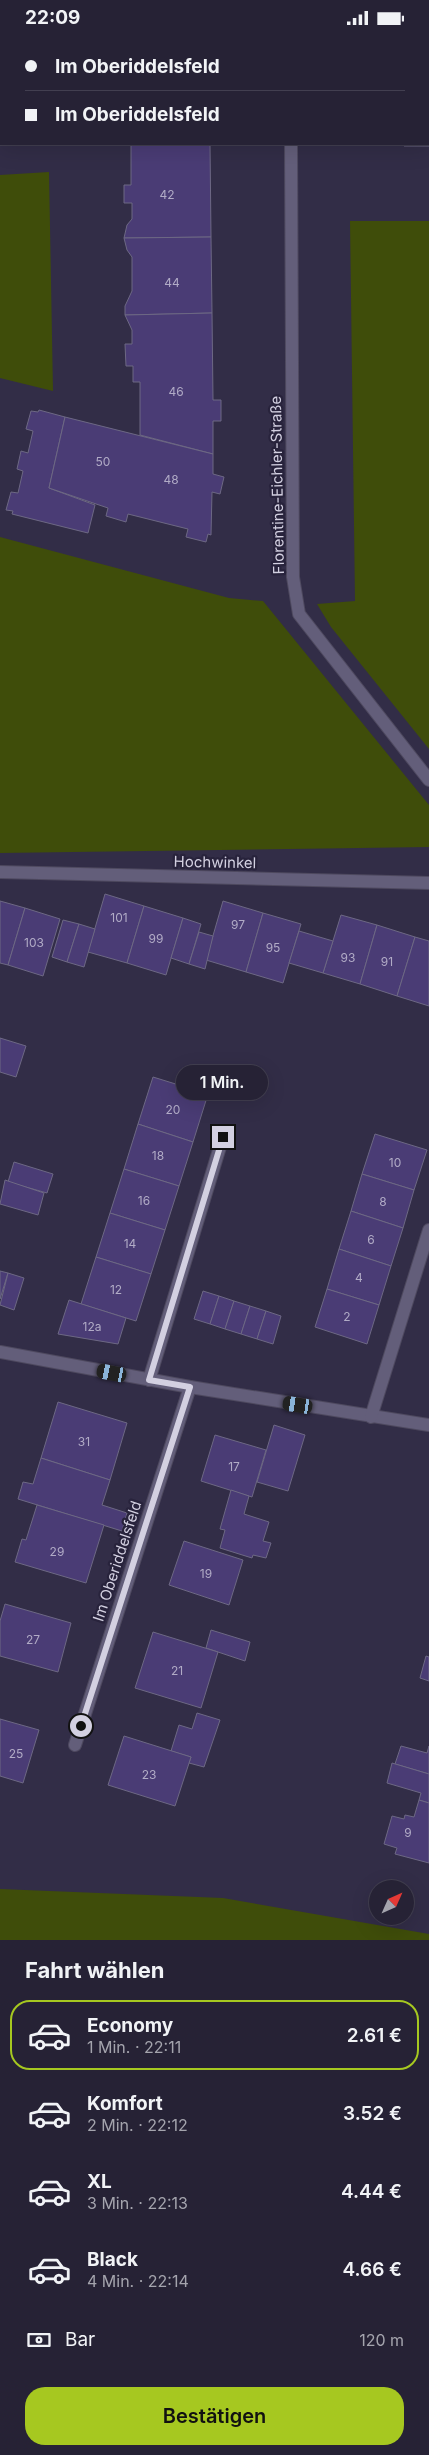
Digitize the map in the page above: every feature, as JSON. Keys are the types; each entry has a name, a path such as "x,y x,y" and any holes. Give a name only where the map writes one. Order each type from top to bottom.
{"street":[{"name":"Florentine-Eichler-Straße","path":"291,145 293,577 299,614 429,780"},
{"name":"Hochwinkel","path":"0,873 429,883"},
{"path":"149,1380 223,1137"},
{"path":"371,1417 429,1230"},
{"path":"0,1352 190,1387 429,1425"},
{"name":"Im Oberiddelsfeld","path":"75,1745 190,1387"}],"green space":[{"path":"49,172 53,391 0,378 0,175"},
{"path":"350,221 429,221 429,749 331,627 317,604 355,601"},
{"path":"0,537 229,598 263,601 429,805 429,847 0,853"},
{"path":"0,1889 223,1898 429,1934 429,1940 0,1940"}],"building":[{"path":"131,145 210,145 211,237 124,238 127,225 132,219 132,203 124,203 124,185 131,185"},
{"path":"404,145 429,145 429,146"},
{"path":"211,237 212,313 125,315 125,306 132,291 132,257 127,250 124,238"},
{"path":"212,313 213,400 221,400 221,421 213,421 213,454 140,435 140,382 133,382 133,366 126,366 125,344 132,344 132,330 125,315"},
{"path":"39,410 65,417 49,488 95,505 88,533 12,514 13,511 6,510 11,492 18,493 23,471 17,469 21,451 28,453 33,431 26,429 31,411 38,412"},
{"path":"65,417 213,454 213,474 224,477 220,494 212,492 211,535 208,534 206,542 186,537 188,529 128,514 126,522 106,516 108,508 49,488"},
{"path":"105,894 144,906 127,963 88,952"},
{"path":"0,901 25,908 8,965 0,963"},
{"path":"223,901 263,913 246,972 206,960"},
{"path":"144,906 183,918 166,975 127,963"},
{"path":"25,908 60,919 43,976 8,965"},
{"path":"263,913 301,924 283,983 246,972"},
{"path":"341,915 377,925 360,984 323,973"},
{"path":"183,918 201,924 189,964 171,958"},
{"path":"63,920 79,924 67,962 52,957"},
{"path":"79,924 95,929 84,967 67,962"},
{"path":"377,925 415,937 397,996 360,984"},
{"path":"299,931 333,941 323,973 289,963"},
{"path":"199,932 213,936 205,969 189,964"},
{"path":"415,937 429,941 429,1006 397,996"},
{"path":"0,1038 26,1046 16,1077 0,1072"},
{"path":"153,1077 208,1094 193,1142 138,1124"},
{"path":"138,1124 193,1142 179,1186 124,1169"},
{"path":"375,1134 427,1150 414,1190 362,1174"},
{"path":"14,1162 53,1174 47,1193 8,1182"},
{"path":"124,1169 179,1186 165,1230 110,1213"},
{"path":"362,1174 414,1190 403,1228 351,1211"},
{"path":"5,1180 44,1193 38,1215 0,1204"},
{"path":"351,1211 403,1228 391,1266 339,1249"},
{"path":"110,1213 165,1230 151,1274 96,1257"},
{"path":"339,1249 391,1266 379,1305 327,1289"},
{"path":"96,1257 151,1274 136,1321 81,1304"},
{"path":"0,1271 8,1273 0,1299"},
{"path":"8,1273 24,1278 14,1310 0,1305"},
{"path":"327,1289 379,1305 367,1344 315,1327"},
{"path":"203,1291 219,1296 210,1324 194,1319"},
{"path":"219,1296 234,1301 225,1329 210,1324"},
{"path":"69,1300 126,1318 118,1344 58,1334"},
{"path":"234,1301 250,1306 241,1334 225,1329"},
{"path":"250,1306 266,1311 257,1339 241,1334"},
{"path":"266,1311 281,1316 273,1344 257,1339"},
{"path":"58,1402 127,1423 110,1480 41,1458"},
{"path":"274,1425 305,1435 288,1491 257,1482"},
{"path":"215,1435 266,1450 252,1497 201,1481"},
{"path":"41,1458 110,1480 102,1505 127,1513 122,1531 18,1499 23,1482 33,1484"},
{"path":"231,1490 249,1496 244,1514 269,1522 263,1541 271,1543 266,1558 253,1555 252,1558 220,1548 225,1530 220,1529"},
{"path":"37,1505 104,1525 86,1583 15,1562 22,1539 26,1540"},
{"path":"184,1541 243,1560 229,1605 169,1585"},
{"path":"5,1604 71,1623 58,1672 0,1656 0,1621"},
{"path":"211,1630 250,1642 245,1661 206,1648"},
{"path":"153,1632 218,1652 201,1708 135,1688"},
{"path":"426,1656 429,1657 429,1681 420,1678"},
{"path":"197,1713 220,1720 204,1767 189,1763 191,1757 171,1751 179,1725 192,1729"},
{"path":"0,1719 39,1730 23,1783 0,1776"},
{"path":"124,1736 191,1757 175,1806 108,1785"},
{"path":"401,1746 427,1753 429,1746 429,1774 395,1764"},
{"path":"392,1763 429,1774 429,1803 419,1800 421,1793 387,1783"},
{"path":"419,1800 429,1803 429,1863 395,1854 397,1848 384,1844 392,1816 404,1819 405,1815 414,1817"}],"route":[{"path":"81,1726 190,1387 149,1380 223,1137"}]}
